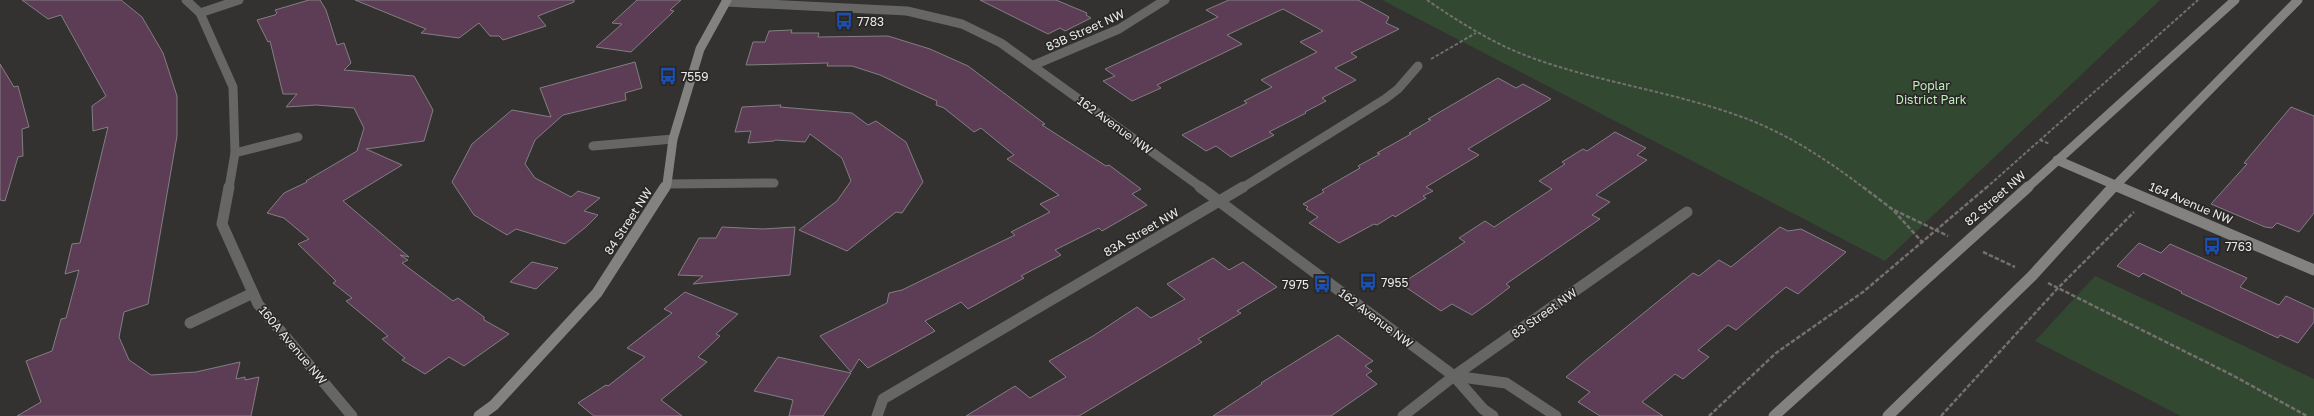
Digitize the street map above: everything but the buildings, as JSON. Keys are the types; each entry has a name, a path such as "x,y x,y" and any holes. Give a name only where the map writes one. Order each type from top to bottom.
{"main road":[{"name":"82 Street NW","path":"1774,416 2235,0"},
{"path":"1888,416 2032,276 2115,185 2298,0"},
{"name":"84 Street NW","path":"479,416 494,405 597,293 667,184 673,140 700,49 727,1"},
{"name":"164 Avenue NW","path":"2057,160 2314,270"}],"street":[{"name":"160A Avenue NW","path":"186,0 200,12 233,87 235,153 222,224 258,304 352,416"},
{"path":"200,12 239,0"},
{"name":"83B Street NW","path":"1034,65 1130,23 1150,12 1165,0"},
{"name":"162 Avenue NW","path":"727,1 907,11 934,16 980,31 1034,65 1454,376 1483,409 1493,416"},
{"name":"83A Street NW","path":"877,416 883,399 1220,202 1385,99 1398,89 1418,66"},
{"path":"235,153 298,137"},
{"path":"593,146 673,140"},
{"path":"667,184 774,183"},
{"name":"83 Street NW","path":"1403,416 1454,376 1687,212"},
{"path":"190,322 253,293"},
{"name":"162 Avenue NW","path":"1454,376 1506,383 1556,416"}],"path":[{"path":"1427,0 1476,33 1537,60 1586,75 1650,90 1740,116 1773,130 1830,161 1892,209 1923,243"},
{"path":"1709,416 1776,353 1863,292 1923,243 2198,0"},
{"path":"1418,66 1476,33"},
{"path":"1941,416 2058,288 2147,199"},
{"path":"1892,209 2058,288 2232,374 2307,416"}],"green space":[{"name":"Poplar District Park","path":"1382,0 2160,0 1885,261"},
{"path":"2095,276 2314,379 2314,416 2181,416 2035,341"}],"place":[{"name":"7783","path":"844,21"},
{"name":"7559","path":"668,76"},
{"name":"7763","path":"2212,246"},
{"name":"7955","path":"1368,282"},
{"name":"7975","path":"1322,284"}]}
